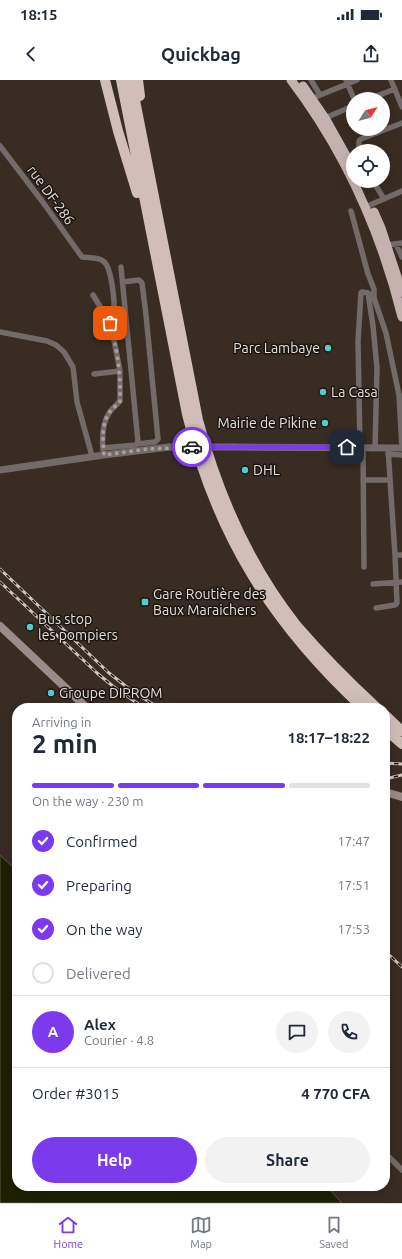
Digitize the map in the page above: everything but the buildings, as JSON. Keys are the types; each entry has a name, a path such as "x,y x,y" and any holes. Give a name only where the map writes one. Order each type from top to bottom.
{"highway":[{"path":"105,80 118,131 135,183 144,221 152,236"},
{"path":"121,80 182,393 203,472 223,521 250,572 278,616 326,673 358,703"},
{"path":"131,80 198,420 206,451 225,503 258,567 293,620 331,663 372,703"},
{"path":"138,80 147,137 145,152"},
{"path":"291,80 319,119 367,210 384,254 402,317"},
{"path":"299,80 316,97 325,118 346,156"},
{"path":"362,188 381,228 395,244 402,292"},
{"path":"390,720 402,731"},
{"path":"390,733 402,744"}],"main road":[{"path":"0,626 82,703"},
{"path":"390,793 402,797"}],"street":[{"path":"311,80 316,97 347,82 357,80"},
{"path":"391,80 398,91 402,107"},
{"path":"347,82 351,92"},
{"path":"325,118 346,109"},
{"path":"390,127 402,123"},
{"path":"359,144 359,141 366,136"},
{"name":"rue DF-286","path":"0,146 82,257 102,260 107,264 110,272 113,300 113,318 110,323"},
{"path":"377,188 384,199"},
{"path":"370,205 402,191"},
{"path":"351,211 368,274 374,289 374,298 386,333 399,395 402,448 388,451"},
{"path":"395,244 402,257"},
{"path":"121,267 138,440 137,444"},
{"path":"0,470 92,456 103,451 155,442 158,438 142,283 139,280 123,282"},
{"path":"364,567 363,480 358,341 361,293 368,293 374,298"},
{"path":"368,293 374,331 377,368 375,448"},
{"path":"93,296 110,323 120,371 120,401 110,412 105,421 102,439 103,451"},
{"path":"0,332 47,341 56,345 64,352 73,367 77,402 92,456"},
{"path":"94,374 120,371"},
{"path":"103,451 169,447 362,447 375,448 402,455"},
{"path":"376,608 396,605 399,582 395,555 388,451"},
{"path":"363,480 390,480"},
{"path":"395,555 402,555"},
{"path":"372,584 399,582"},
{"path":"390,1158 402,1170"}],"shaded area":[{"path":"0,855 12,866 12,1191 331,1191 342,1203 0,1203"}],"railway":[{"path":"0,569 109,673 132,691 151,703"},
{"path":"0,582 97,673 137,703"},
{"path":"390,763 402,764"},
{"path":"390,778 402,775"},
{"path":"390,956 402,967"}],"way so far":[{"path":"110,323 120,371 121,385 120,401 110,412 105,421 102,439 104,455 169,447 192,447"}],"place":[{"name":"Parc Lambaye","path":"328,348"},
{"name":"La Casa","path":"323,392"},
{"name":"Mairie de Pikine","path":"325,423"},
{"name":"DHL","path":"245,470"},
{"name":"Gare Routière des Baux Maraichers","path":"145,602"},
{"name":"Bus stop les pompiers","path":"30,627"},
{"name":"Groupe DIPROM","path":"51,693"}],"route":[{"path":"192,447 347,447"}]}
